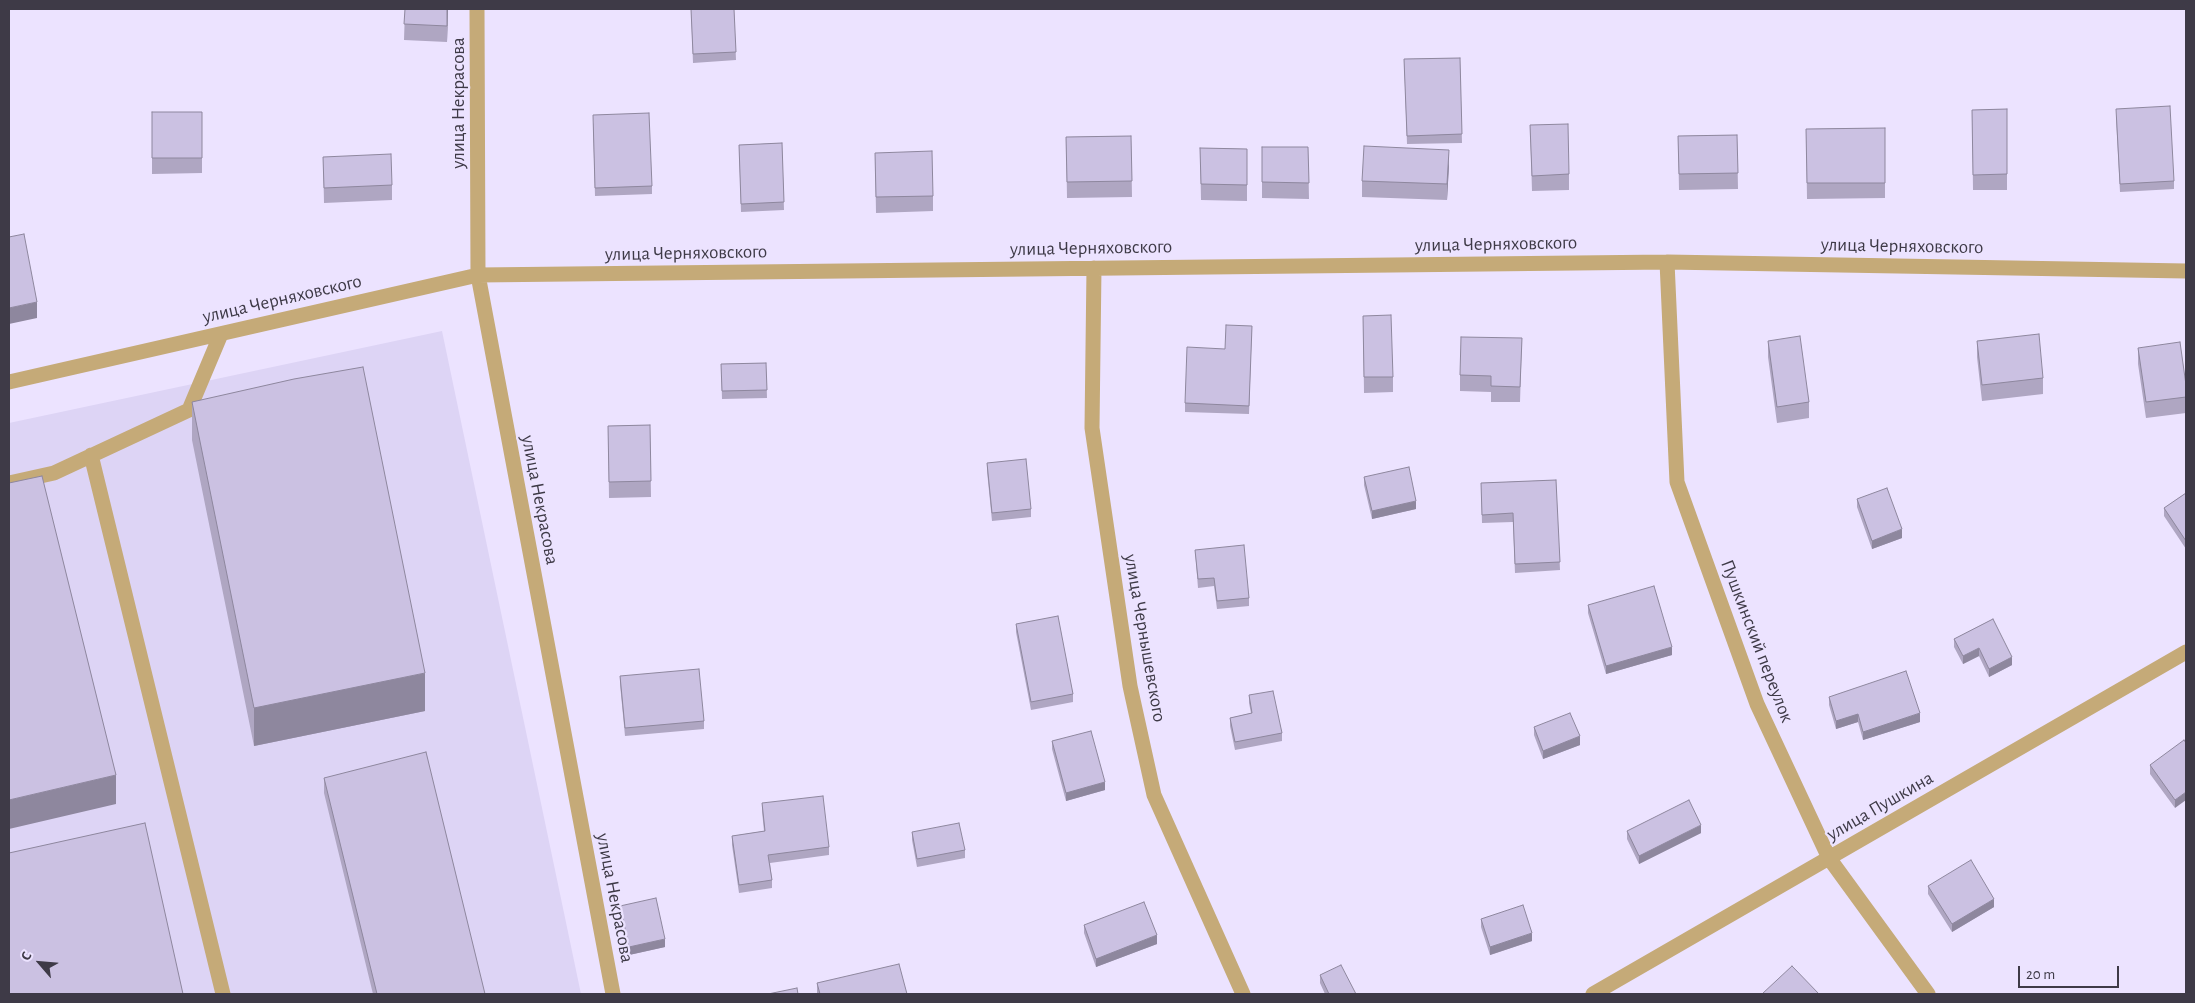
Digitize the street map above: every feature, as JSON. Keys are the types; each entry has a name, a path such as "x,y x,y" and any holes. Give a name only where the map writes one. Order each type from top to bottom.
{"street":[{"name":"улица Некрасова","path":"477,9 478,275 612,994"},
{"name":"улица Черняховского","path":"9,382 478,275 1667,262 2186,271"},
{"name":"Пушкинский переулок","path":"1667,262 1677,482 1757,704 1829,858 1928,994"},
{"name":"улица Чернышевского","path":"1094,268 1092,428 1130,686 1154,795 1243,994"},
{"path":"9,483 54,473 189,410 221,334"},
{"path":"92,455 222,994"},
{"name":"улица Пушкина","path":"1593,994 2186,652"}],"shaded area":[{"path":"442,331 581,994 9,994 9,423"}],"building":[{"path":"405,9 447,9 447,26 404,24"},
{"path":"691,9 734,9 736,52 693,54"},
{"path":"1460,58 1462,134 1407,136 1404,59"},
{"path":"2170,106 2174,181 2120,184 2116,109"},
{"path":"2007,109 2007,174 1973,175 1972,110"},
{"path":"152,112 202,112 202,158 152,158"},
{"path":"649,113 652,186 595,188 593,115"},
{"path":"1568,124 1569,174 1532,176 1530,125"},
{"path":"1885,128 1885,183 1807,183 1806,129"},
{"path":"1737,135 1738,173 1679,174 1678,136"},
{"path":"1131,136 1132,181 1067,182 1066,137"},
{"path":"782,143 784,202 741,204 739,145"},
{"path":"1364,146 1449,150 1447,184 1362,181"},
{"path":"1262,147 1308,147 1309,183 1262,182"},
{"path":"1200,148 1247,149 1247,185 1201,184"},
{"path":"932,151 933,196 876,197 875,153"},
{"path":"391,154 392,185 324,188 323,157"},
{"path":"24,234 37,302 9,308 9,237"},
{"path":"1391,315 1393,377 1364,377 1363,316"},
{"path":"1226,325 1252,326 1249,406 1185,403 1187,347 1225,349"},
{"path":"2039,334 2043,378 1982,385 1977,341"},
{"path":"1800,336 1809,402 1777,407 1768,341"},
{"path":"1461,337 1522,338 1520,387 1491,386 1491,376 1460,375"},
{"path":"2180,342 2186,397 2146,402 2138,348"},
{"path":"766,363 767,390 722,391 721,364"},
{"path":"363,367 425,673 254,708 192,402 294,379"},
{"path":"650,425 651,481 609,482 608,426"},
{"path":"1026,459 1031,509 992,513 987,463"},
{"path":"1409,467 1416,501 1372,511 1364,477"},
{"path":"42,476 116,775 9,800 9,483"},
{"path":"1556,480 1560,562 1515,564 1513,513 1482,515 1481,483"},
{"path":"1887,488 1902,529 1872,541 1857,499"},
{"path":"2186,493 2186,541 2164,508"},
{"path":"1244,545 1249,598 1217,601 1214,578 1198,579 1195,550"},
{"path":"1654,586 1672,647 1606,666 1588,605"},
{"path":"1058,616 1073,694 1031,702 1016,624"},
{"path":"1993,619 2012,657 1989,669 1979,648 1963,656 1954,639"},
{"path":"699,669 704,721 625,728 620,676"},
{"path":"1906,671 1920,713 1863,732 1858,714 1836,721 1829,697"},
{"path":"1273,691 1282,733 1235,742 1230,718 1252,713 1249,695"},
{"path":"1570,713 1580,736 1543,751 1534,727"},
{"path":"1091,731 1105,782 1066,793 1052,741"},
{"path":"2184,740 2186,743 2186,792 2175,800 2150,765"},
{"path":"426,752 485,994 377,994 324,778"},
{"path":"823,796 829,847 768,855 772,880 739,885 732,836 765,831 762,803"},
{"path":"1689,800 1701,825 1639,856 1627,831"},
{"path":"145,823 183,994 9,994 9,853"},
{"path":"959,823 965,850 917,859 912,832"},
{"path":"1971,860 1994,899 1952,924 1928,886"},
{"path":"656,898 665,939 629,947 620,906"},
{"path":"1144,902 1157,935 1096,959 1084,925"},
{"path":"1523,905 1532,933 1490,947 1481,919"},
{"path":"899,964 907,994 820,994 817,983"},
{"path":"1341,965 1356,994 1329,994 1320,975"},
{"path":"1792,966 1819,994 1762,994"},
{"path":"797,988 798,994 768,994"}]}
